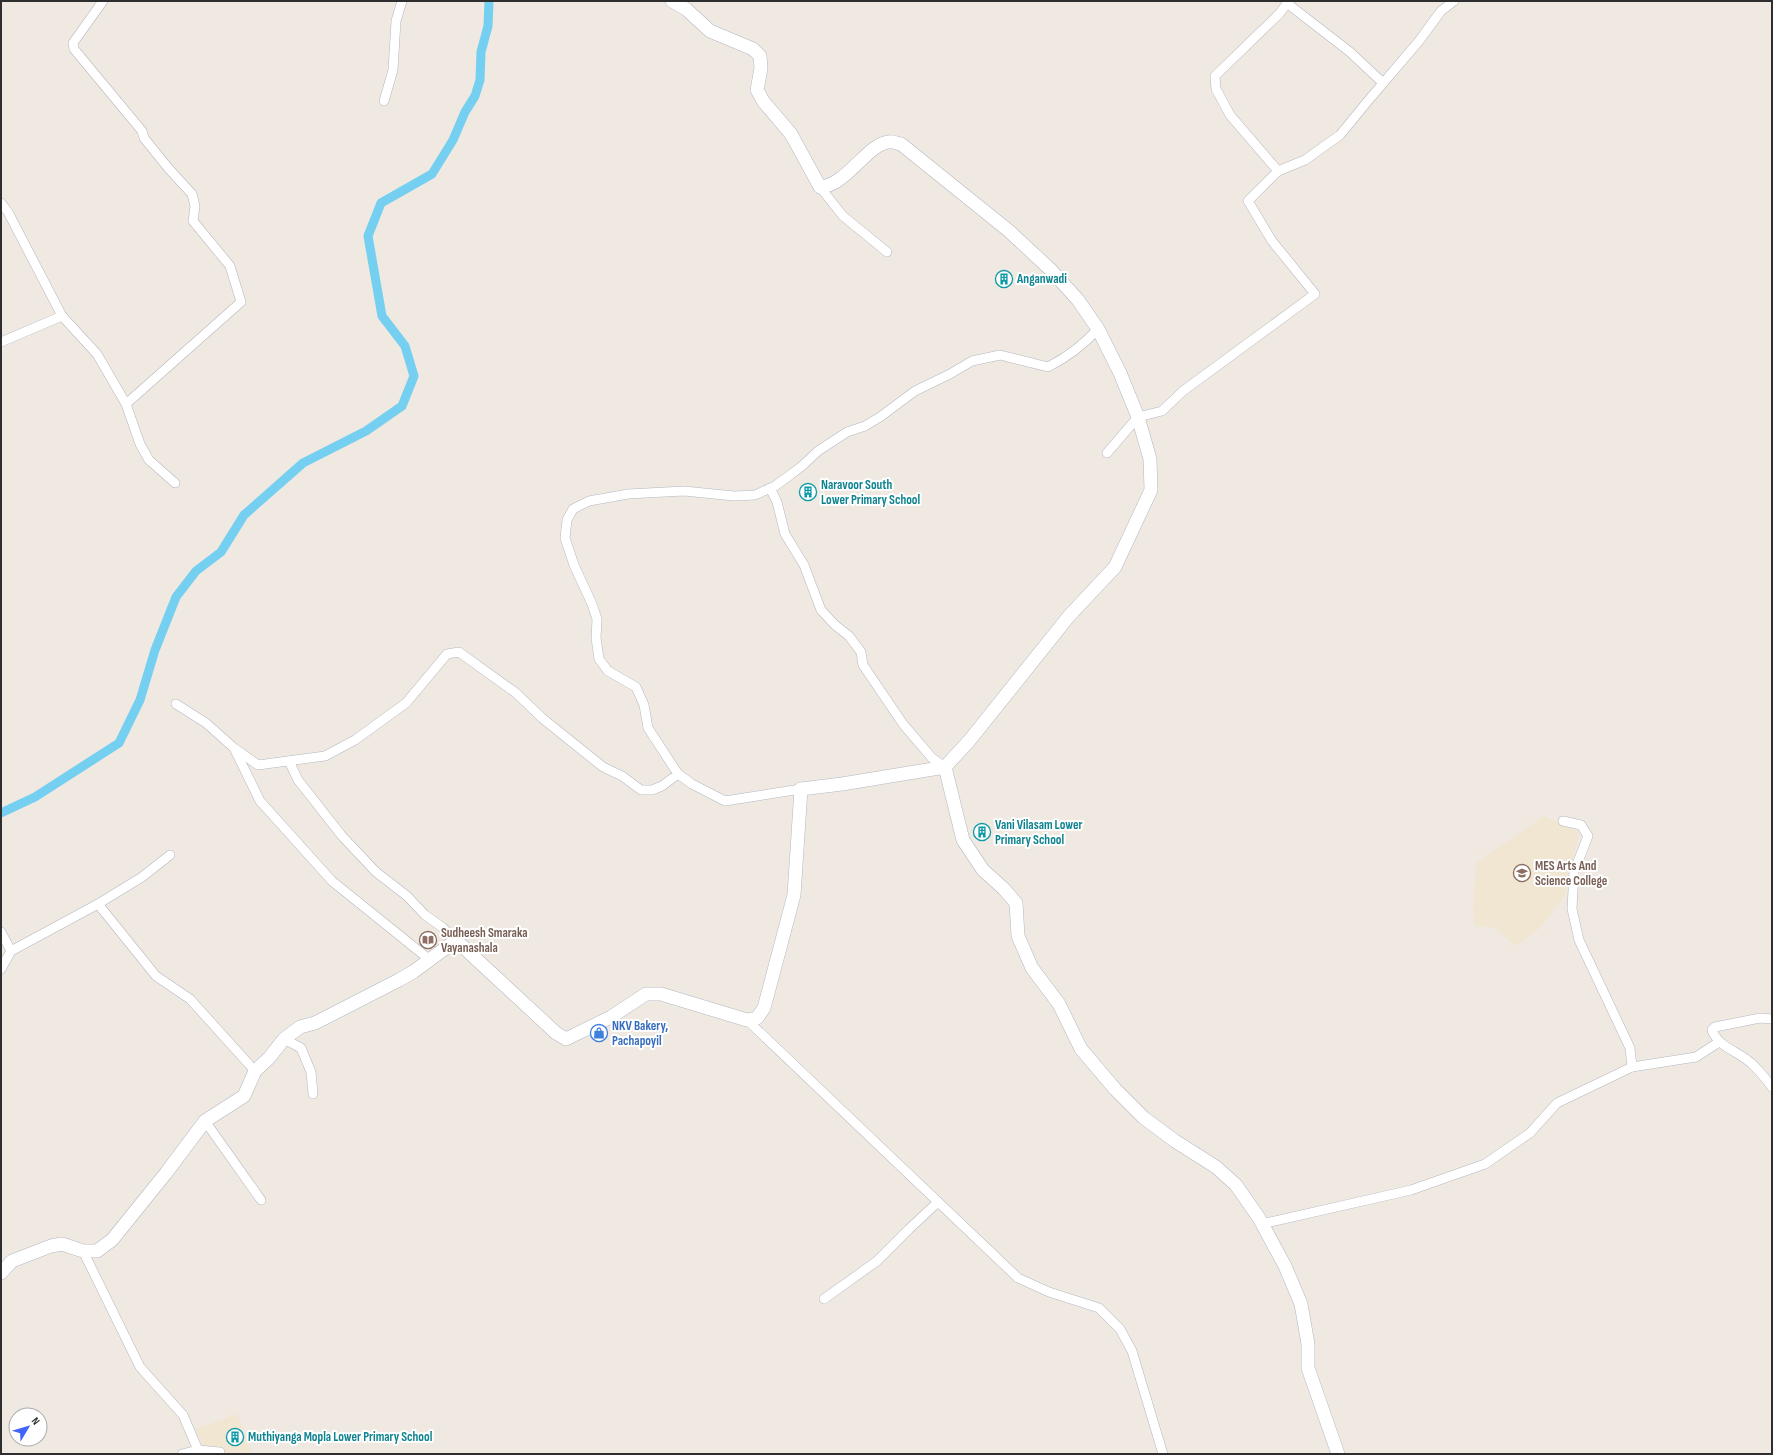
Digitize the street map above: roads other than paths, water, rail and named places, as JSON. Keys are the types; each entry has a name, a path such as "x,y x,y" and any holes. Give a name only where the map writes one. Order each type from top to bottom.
{"street":[{"path":"103,1 73,43 74,49 142,131 144,138 169,169 192,194 196,206 193,221 230,266 241,302 126,404"},
{"path":"384,101 392,70 396,21 402,1"},
{"path":"672,1 689,5 710,31 753,50 760,56 757,90 763,101 791,134 820,187 843,216 887,252"},
{"path":"1107,453 1138,417 1162,411 1183,391 1315,294 1272,241 1248,200 1278,171 1305,160 1340,135 1419,41 1441,12 1454,1"},
{"path":"1278,171 1230,115 1216,89 1215,76 1288,2 1350,52 1383,83"},
{"path":"820,187 828,186 840,179 876,147 889,142 901,144 1009,231 1046,265 1078,300 1098,329 1120,373 1138,417 1150,459 1151,490 1116,567 1069,616 969,741 945,767 725,801 692,784 678,774 648,728 644,705 636,687 608,671 599,659 596,638 597,620 565,538 567,520 573,509 589,501 604,497 684,491 734,496 755,495 770,488 802,466 818,451 847,432 865,426 880,417 915,391 950,374 972,361 1000,355 1048,367 1063,360 1080,347 1098,329"},
{"path":"1,203 8,212 62,316 97,354 126,404 140,444 149,460 175,483"},
{"path":"1,342 62,316"},
{"path":"770,488 777,502 785,534 804,565 821,610 848,636 861,652 863,665 903,724 932,758 945,767 963,840 983,870 1004,889 1016,903 1018,936 1032,968 1058,1004 1081,1048 1115,1089 1144,1118 1175,1141 1216,1167 1236,1186 1262,1224 1286,1266 1301,1304 1308,1344 1308,1368 1338,1454"},
{"path":"176,704 206,723 234,748 258,765 325,756 355,740 406,703 447,654 459,652 516,693 542,718 604,766 622,776 641,790 652,790 662,786 678,774"},
{"path":"234,748 260,801 332,881 430,960"},
{"path":"289,761 298,780 342,836 376,872 407,896 425,915 442,927 556,1033 566,1038 611,1017 646,994 661,994 747,1020 1018,1278 1049,1292 1099,1308 1120,1329 1132,1351 1163,1454"},
{"path":"747,1020 757,1018 764,1008 794,895 801,789"},
{"path":"1563,821 1582,824 1588,836 1574,872 1572,909 1579,940 1630,1048 1632,1067"},
{"path":"1,969 11,951 98,904 142,877 170,855"},
{"path":"98,904 156,976 190,999 255,1070"},
{"path":"1,932 11,951"},
{"path":"1,1273 12,1261 51,1246 62,1244 83,1251 96,1251 112,1240 166,1173 205,1121 244,1096 255,1070 270,1058 284,1039 300,1027 315,1023 399,980 430,960 451,944 460,944"},
{"path":"1772,1019 1760,1018 1715,1027 1712,1030 1719,1042 1735,1051 1751,1063 1772,1087"},
{"path":"284,1039 301,1048 311,1072 313,1094"},
{"path":"1262,1224 1411,1190 1485,1164 1530,1133 1557,1103 1632,1067 1696,1057 1719,1042"},
{"path":"205,1121 260,1200"},
{"path":"824,1300 877,1261 938,1202"},
{"path":"83,1251 140,1367 183,1415 198,1450"},
{"path":"182,1454 198,1450 220,1452"}],"waterway":[{"path":"1,813 35,797 119,743 140,700 155,650 176,597 196,571 221,552 244,515 303,463 366,431 402,406 414,376 405,346 382,316 368,236 381,203 432,174 453,140 465,112 475,96 480,80 481,52 488,26 489,1"}],"place":[{"name":"Anganwadi","path":"1004,279"},
{"name":"Naravoor South Lower Primary School","path":"808,492"},
{"name":"Vani Vilasam Lower Primary School","path":"982,832"},
{"name":"MES Arts And Science College","path":"1522,873"},
{"name":"Sudheesh Smaraka Vayanashala","path":"428,940"},
{"name":"NKV Bakery, Pachapoyil","path":"599,1033"},
{"name":"Muthiyanga Mopla Lower Primary School","path":"235,1437"}]}
